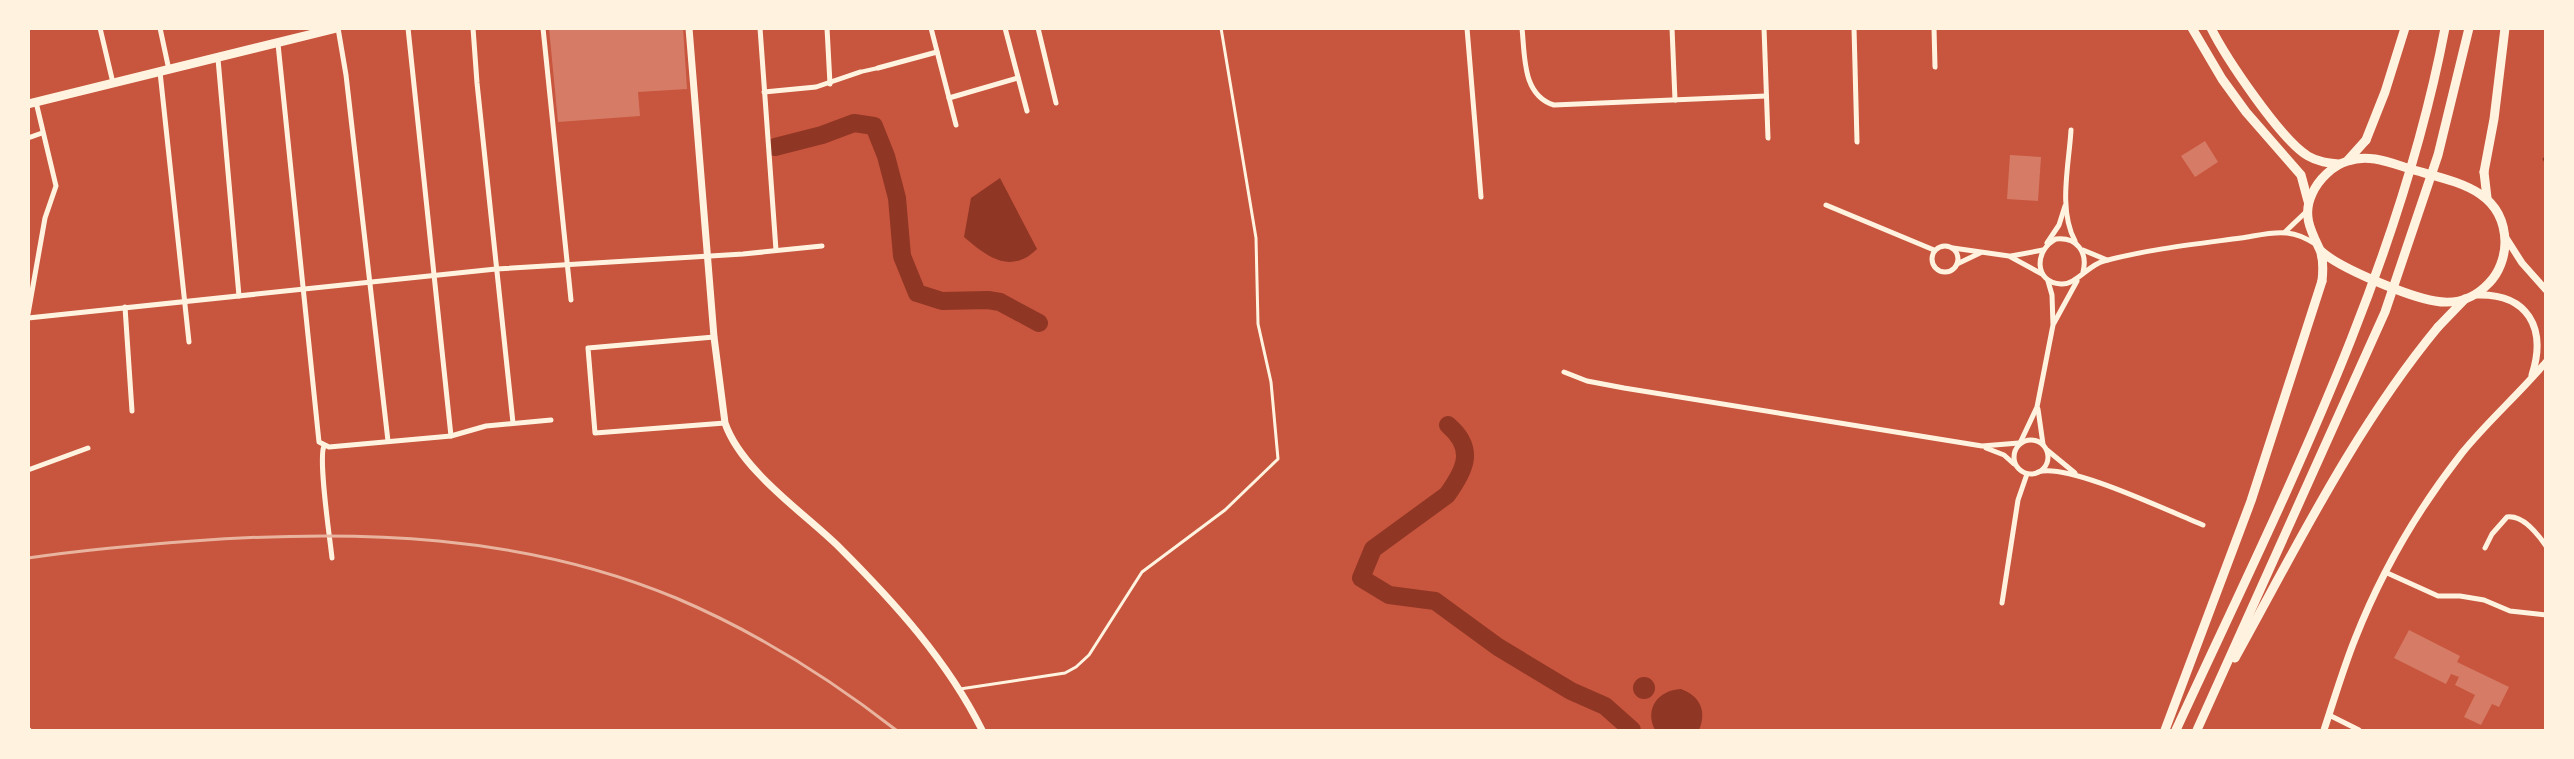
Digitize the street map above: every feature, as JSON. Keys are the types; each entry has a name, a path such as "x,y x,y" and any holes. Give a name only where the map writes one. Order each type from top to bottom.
{"highway":[{"path":"32,103 338,28"},
{"path":"2166,730 2251,501 2322,281 2318,248 2311,234 2301,175 2246,112 2222,79 2192,28"},
{"path":"2211,28 2240,75 2296,146 2309,157 2344,162 2364,158 2382,161 2463,185 2487,198"},
{"path":"2308,207 2320,182 2366,140 2385,92 2405,28"},
{"path":"2176,730 2297,466 2363,305 2406,183 2445,28"},
{"path":"2197,730 2385,312 2428,190 2469,28"},
{"path":"2318,248 2338,265 2424,298 2441,302 2476,295 2498,271 2503,259 2505,235 2498,215 2487,198 2484,172 2494,119 2505,28"},
{"path":"2205,713 2331,486 2419,350 2465,299"}],"street":[{"path":"100,28 113,83"},
{"path":"160,28 164,71 166,146 189,342"},
{"path":"338,28 346,75 388,441"},
{"path":"408,28 436,276 451,436"},
{"path":"473,28 513,423"},
{"path":"543,28 571,300"},
{"path":"689,28 714,337 725,423 729,434 745,460 837,545 918,632 960,689 982,730"},
{"path":"759,28 776,250"},
{"path":"827,28 830,84"},
{"path":"931,28 956,125"},
{"path":"1005,28 1027,111"},
{"path":"1038,28 1056,103"},
{"path":"1467,28 1481,197"},
{"path":"1522,28 1529,82 1537,95 1548,103 1568,105 1766,96"},
{"path":"1672,28 1675,99"},
{"path":"1764,28 1768,138"},
{"path":"1854,28 1857,142"},
{"path":"1934,28 1935,67"},
{"path":"278,44 305,290 318,438 323,445 329,447 451,436 486,426 552,420"},
{"path":"764,92 830,84 860,72 937,52"},
{"path":"218,59 238,263 239,296"},
{"path":"949,98 1018,78"},
{"path":"28,314 45,218 56,186 32,103"},
{"path":"2071,130 2066,202 2070,228 2077,244"},
{"path":"28,138 42,133"},
{"path":"2017,468 2013,458 2037,407 2053,325 2052,295 2039,262 2044,248 2059,225 2066,202"},
{"path":"1826,205 1934,250 1944,245 2009,256 2044,248 2056,239 2070,240 2082,249 2085,256 2081,274 2053,325"},
{"path":"2285,232 2308,207"},
{"path":"2009,256 2060,285 2067,284 2109,260 2173,248 2285,232 2304,238 2318,248"},
{"path":"2505,235 2522,263 2546,290"},
{"path":"28,318 496,269 707,256 822,246"},
{"path":"1953,248 1958,256 1957,264"},
{"path":"2082,249 2109,260"},
{"path":"1934,250 1932,262 1936,269 1950,271 1957,264 1982,252"},
{"path":"2476,295 2509,299 2525,311 2531,319 2537,340 2537,352 2530,380"},
{"path":"125,307 132,411"},
{"path":"714,337 588,348 595,433 725,423"},
{"path":"2324,730 2355,639 2385,572 2414,523 2484,426 2546,362"},
{"path":"1564,372 1587,381 1624,388 1982,446 2004,455 2027,474 2047,469 2078,476 2203,525"},
{"path":"2037,407 2048,460 2038,472"},
{"path":"1982,446 2020,443 2030,439 2045,447 2078,476"},
{"path":"323,445 332,558"},
{"path":"28,470 88,448"},
{"path":"2002,603 2018,500 2027,474"},
{"path":"2485,548 2492,534 2507,517 2512,516 2523,520 2546,546"},
{"path":"2385,572 2438,596 2460,596 2484,600 2510,611 2546,615"},
{"path":"2329,715 2359,730"}],"lane":[{"path":"960,689 1065,673 1076,667 1089,655 1142,572 1225,510 1278,459 1271,382 1258,324 1256,238 1221,28"}],"shaded area":[{"path":"1000,178 1037,249 1018,261 1009,262 990,256 964,237 971,198"},
{"path":"1644,677 1652,680 1655,688 1652,696 1644,699 1636,696 1633,688 1636,680"},
{"path":"1681,689 1693,696 1700,705 1702,717 1699,730 1655,730 1651,715 1655,702 1666,693"}],"building":[{"path":"549,28 683,28 687,89 638,92 640,116 558,122"},
{"path":"2205,141 2218,162 2195,177 2181,156"},
{"path":"2010,155 2041,157 2038,201 2007,199"},
{"path":"2409,630 2460,656 2457,662 2509,687 2499,707 2492,704 2481,725 2464,717 2475,695 2455,685 2459,677 2451,674 2446,684 2394,658"}],"waterway":[{"path":"775,147 822,135 854,123 874,126 886,156 897,198 902,256 917,293 942,301 1000,302 1039,323"},
{"path":"1448,425 1457,434 1465,451 1465,460 1459,477 1447,495 1373,549 1361,578 1389,595 1435,601 1498,647 1571,691 1605,706 1632,730"}],"railway":[{"path":"28,558 172,543 255,537 316,536 439,541 559,560 618,577 706,611 818,674 896,730"}]}
